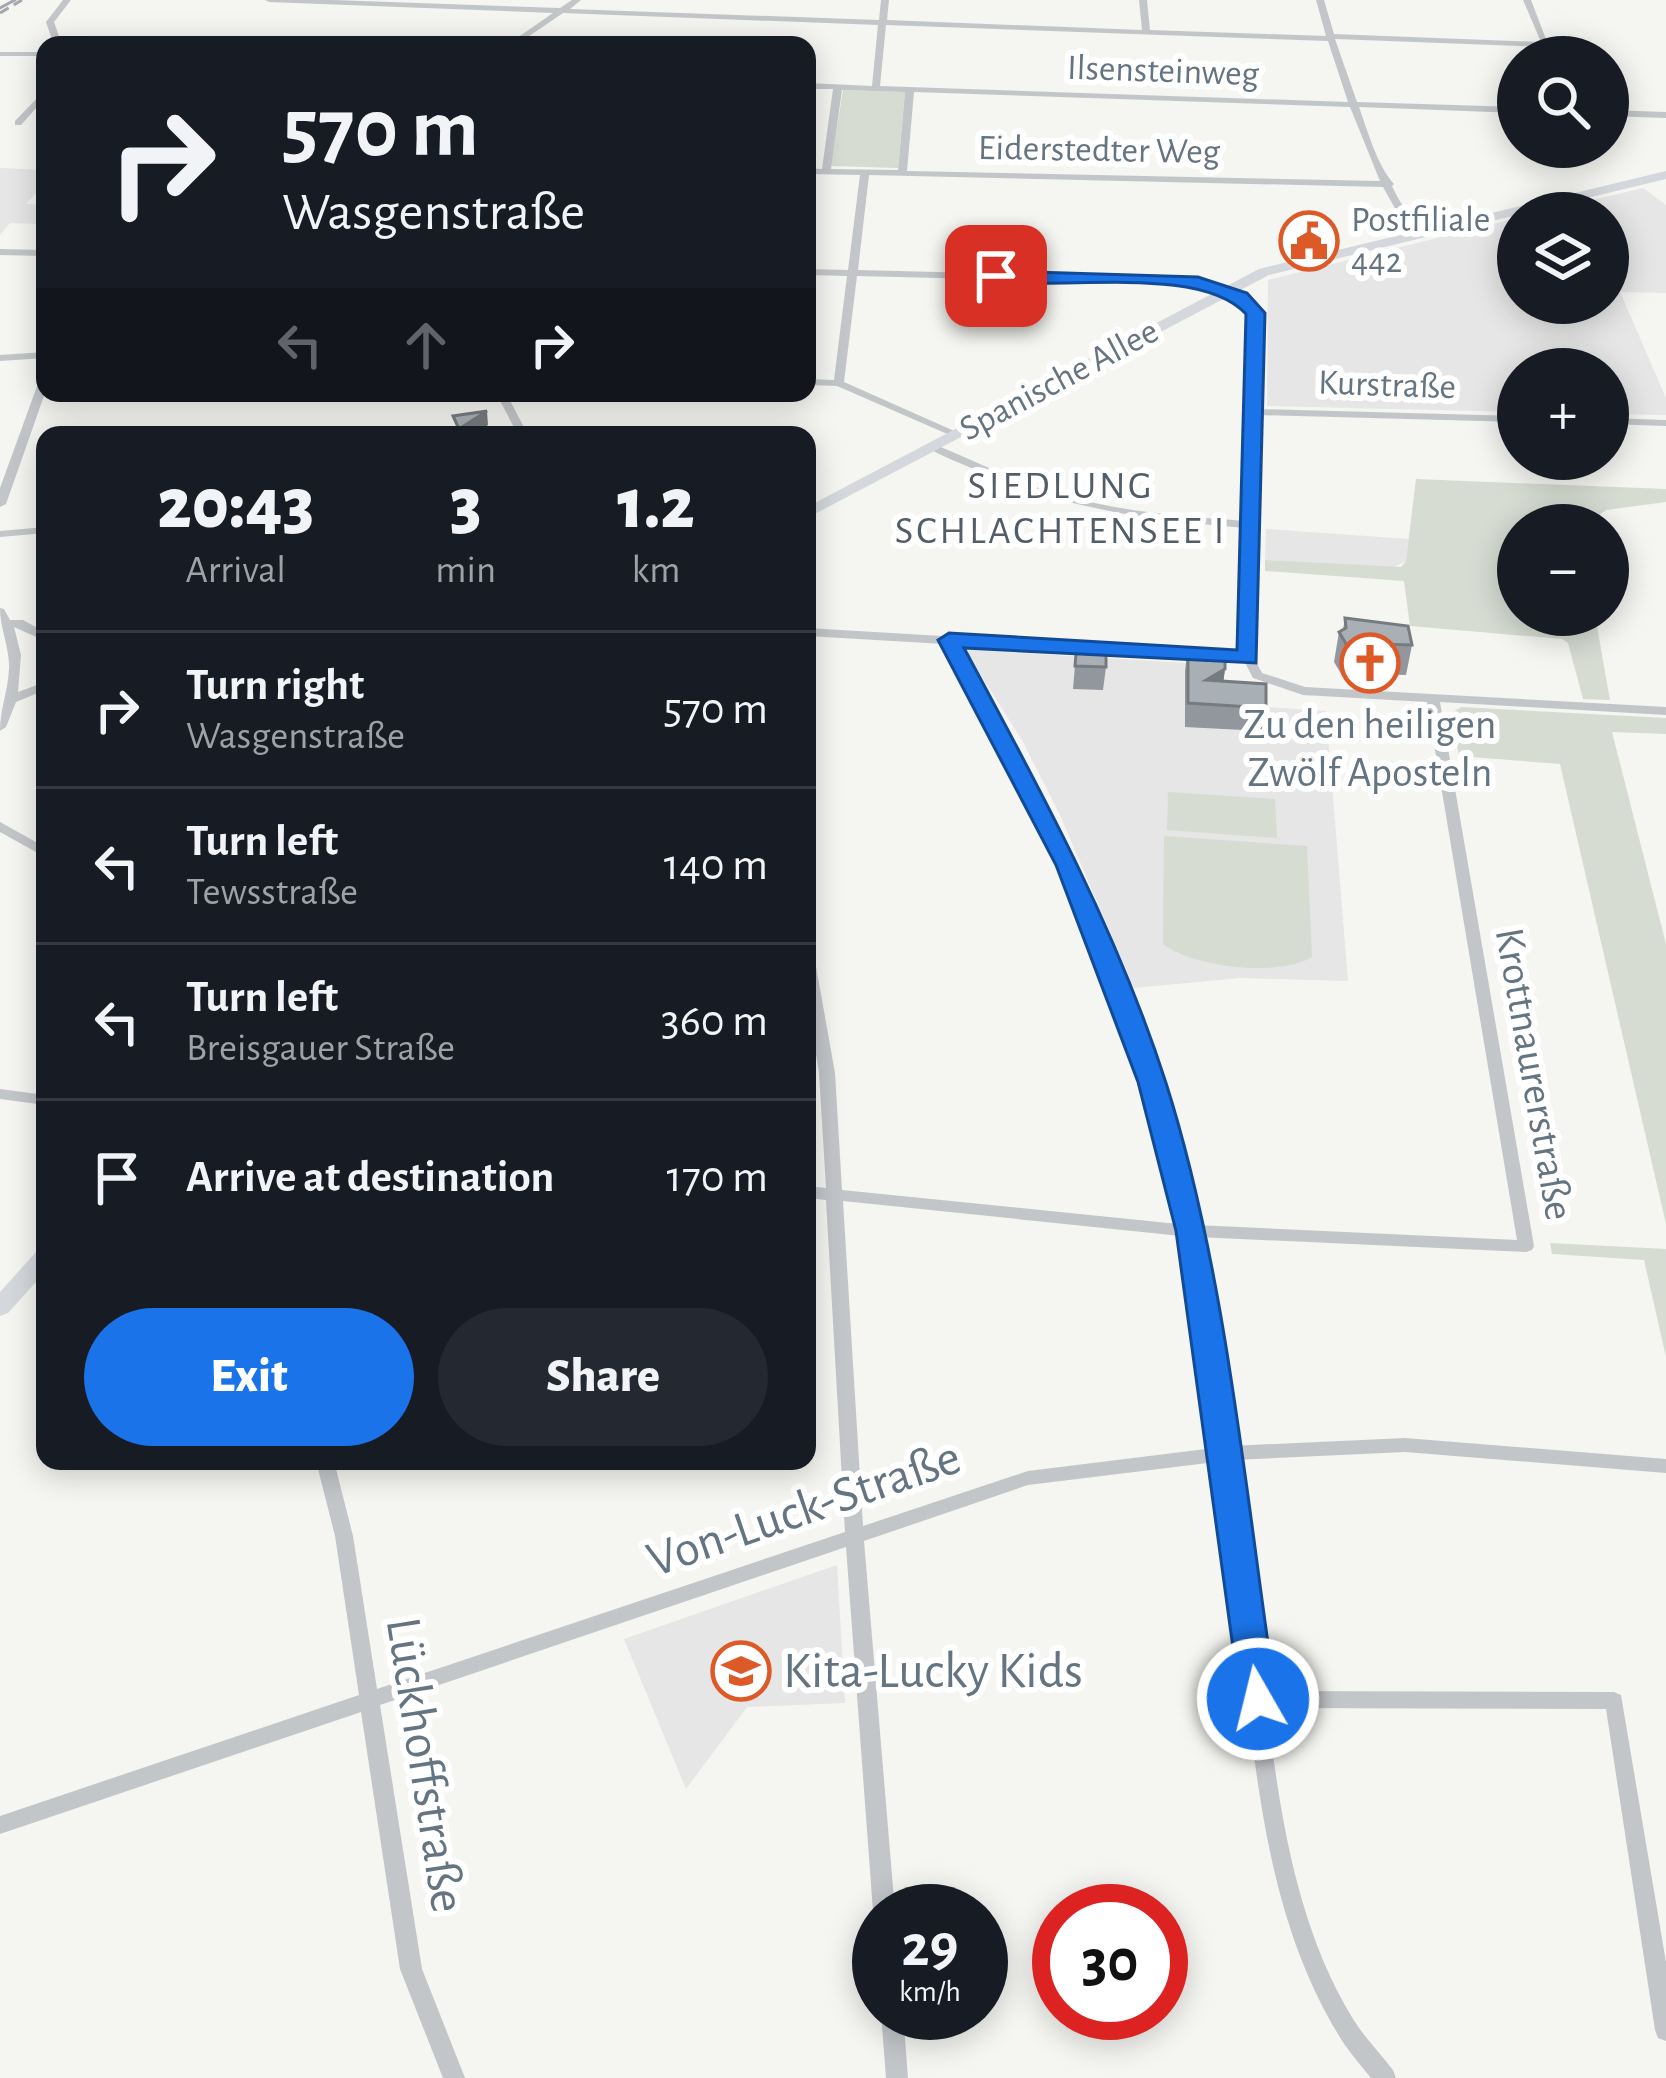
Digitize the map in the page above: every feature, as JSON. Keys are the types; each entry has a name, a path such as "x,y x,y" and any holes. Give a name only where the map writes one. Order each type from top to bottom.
{"main road":[{"name":"Spanische Allee","path":"816,508 1280,266 1666,176"},
{"path":"0,1307 36,1267"}],"street":[{"path":"55,36 50,22 67,0"},
{"path":"269,0 1546,45 1526,0"},
{"path":"524,36 578,0"},
{"path":"876,88 885,0"},
{"path":"1143,0 1147,32"},
{"path":"1321,0 1354,105 1411,228 1420,233"},
{"path":"0,54 36,54"},
{"name":"Ilsensteinweg","path":"816,86 1497,109"},
{"path":"826,171 838,87"},
{"path":"902,172 910,89"},
{"path":"0,116 20,120 36,103"},
{"path":"1629,114 1666,115"},
{"name":"Eiderstedter Weg","path":"816,170 1389,184"},
{"path":"839,383 865,172"},
{"path":"0,253 36,254"},
{"path":"816,272 1182,281 1246,300 1256,313 1248,658 1257,675 1283,688 1666,711"},
{"path":"0,358 36,356"},
{"path":"816,382 839,383 956,434"},
{"path":"0,504 37,402"},
{"name":"Kurstraße","path":"1253,412 1497,418"},
{"path":"1629,422 1666,423"},
{"path":"932,447 1068,501 1130,514 1251,525"},
{"path":"0,534 36,531"},
{"path":"4,618 36,632"},
{"path":"0,728 12,699 16,660 4,618"},
{"path":"816,633 1248,658"},
{"path":"949,640 1045,818 1103,947 1152,1082 1190,1231 1258,1699 1298,1917 1329,1999 1385,2078"},
{"path":"12,699 36,690"},
{"name":"Krottnaurerstraße","path":"816,1193 1190,1231 1526,1246 1433,698"},
{"path":"0,826 36,848"},
{"path":"816,1011 836,1195 854,1534 882,1884"},
{"path":"0,1094 36,1099"},
{"name":"Von-Luck-Straße","path":"0,1825 1028,1478 1222,1454 1405,1445 1666,1466"},
{"name":"Lückhoffstraße","path":"328,1470 344,1536 411,1969 454,2078"},
{"path":"1258,1699 1614,1701 1666,2030"},
{"path":"894,2040 897,2078"}],"shaded area":[{"path":"843,90 905,92 898,168 831,166"},
{"path":"0,168 36,170 36,193 26,204 36,205 36,224 10,223 0,235"},
{"path":"1643,188 1666,205 1666,293 1629,292 1626,192"},
{"path":"1497,223 1497,324 1629,324 1629,313 1666,398 1666,415 1629,414 1629,348 1497,348 1497,411 1267,406 1268,280"},
{"path":"1416,479 1666,489 1666,502 1629,507 1497,504 1497,633 1410,626 1404,581 1265,571 1265,560 1401,567 1406,561"},
{"path":"1266,529 1409,539 1406,561 1390,569 1265,560"},
{"path":"1527,636 1599,636 1610,700 1583,699 1568,643"},
{"path":"967,653 1221,665 1223,704 1326,711 1348,981 1240,978 1134,988 1059,813 1023,742"},
{"path":"1461,707 1666,718 1666,734 1612,732 1666,944 1666,1224 1560,764 1459,756 1451,713"},
{"path":"1168,792 1275,799 1277,838 1167,830"},
{"path":"1164,836 1307,846 1312,957 1279,967 1237,967 1195,959 1163,944"},
{"path":"1550,1243 1666,1249 1666,1357 1644,1260 1552,1254"},
{"name":"Kita-Lucky Kids","path":"837,1565 845,1703 747,1707 686,1789 624,1639"}],"building":[{"path":"487,411 464,426 458,426 453,416"},
{"path":"1345,618 1408,626 1412,645 1348,647 1339,632 1346,628"},
{"path":"1077,642 1106,643 1106,667 1075,666"},
{"path":"1188,648 1225,650 1225,669 1206,680 1266,684 1266,708 1188,703"}],"tram line":[{"path":"0,8 15,0"}],"railway":[{"path":"0,13 22,0"}],"place":[{"name":"Postfiliale 442","path":"1309,241"},
{"name":"Zu den heiligen Zwölf Aposteln","path":"1370,663"},
{"name":"Kita-Lucky Kids","path":"741,1671"}],"district":[{"name":"SIEDLUNG SCHLACHTENSEE I","path":"1061,508"}],"route":[{"path":"996,276 1198,283 1240,297 1256,313 1248,658 949,640 1068,865 1152,1082 1190,1231 1258,1699"}]}
